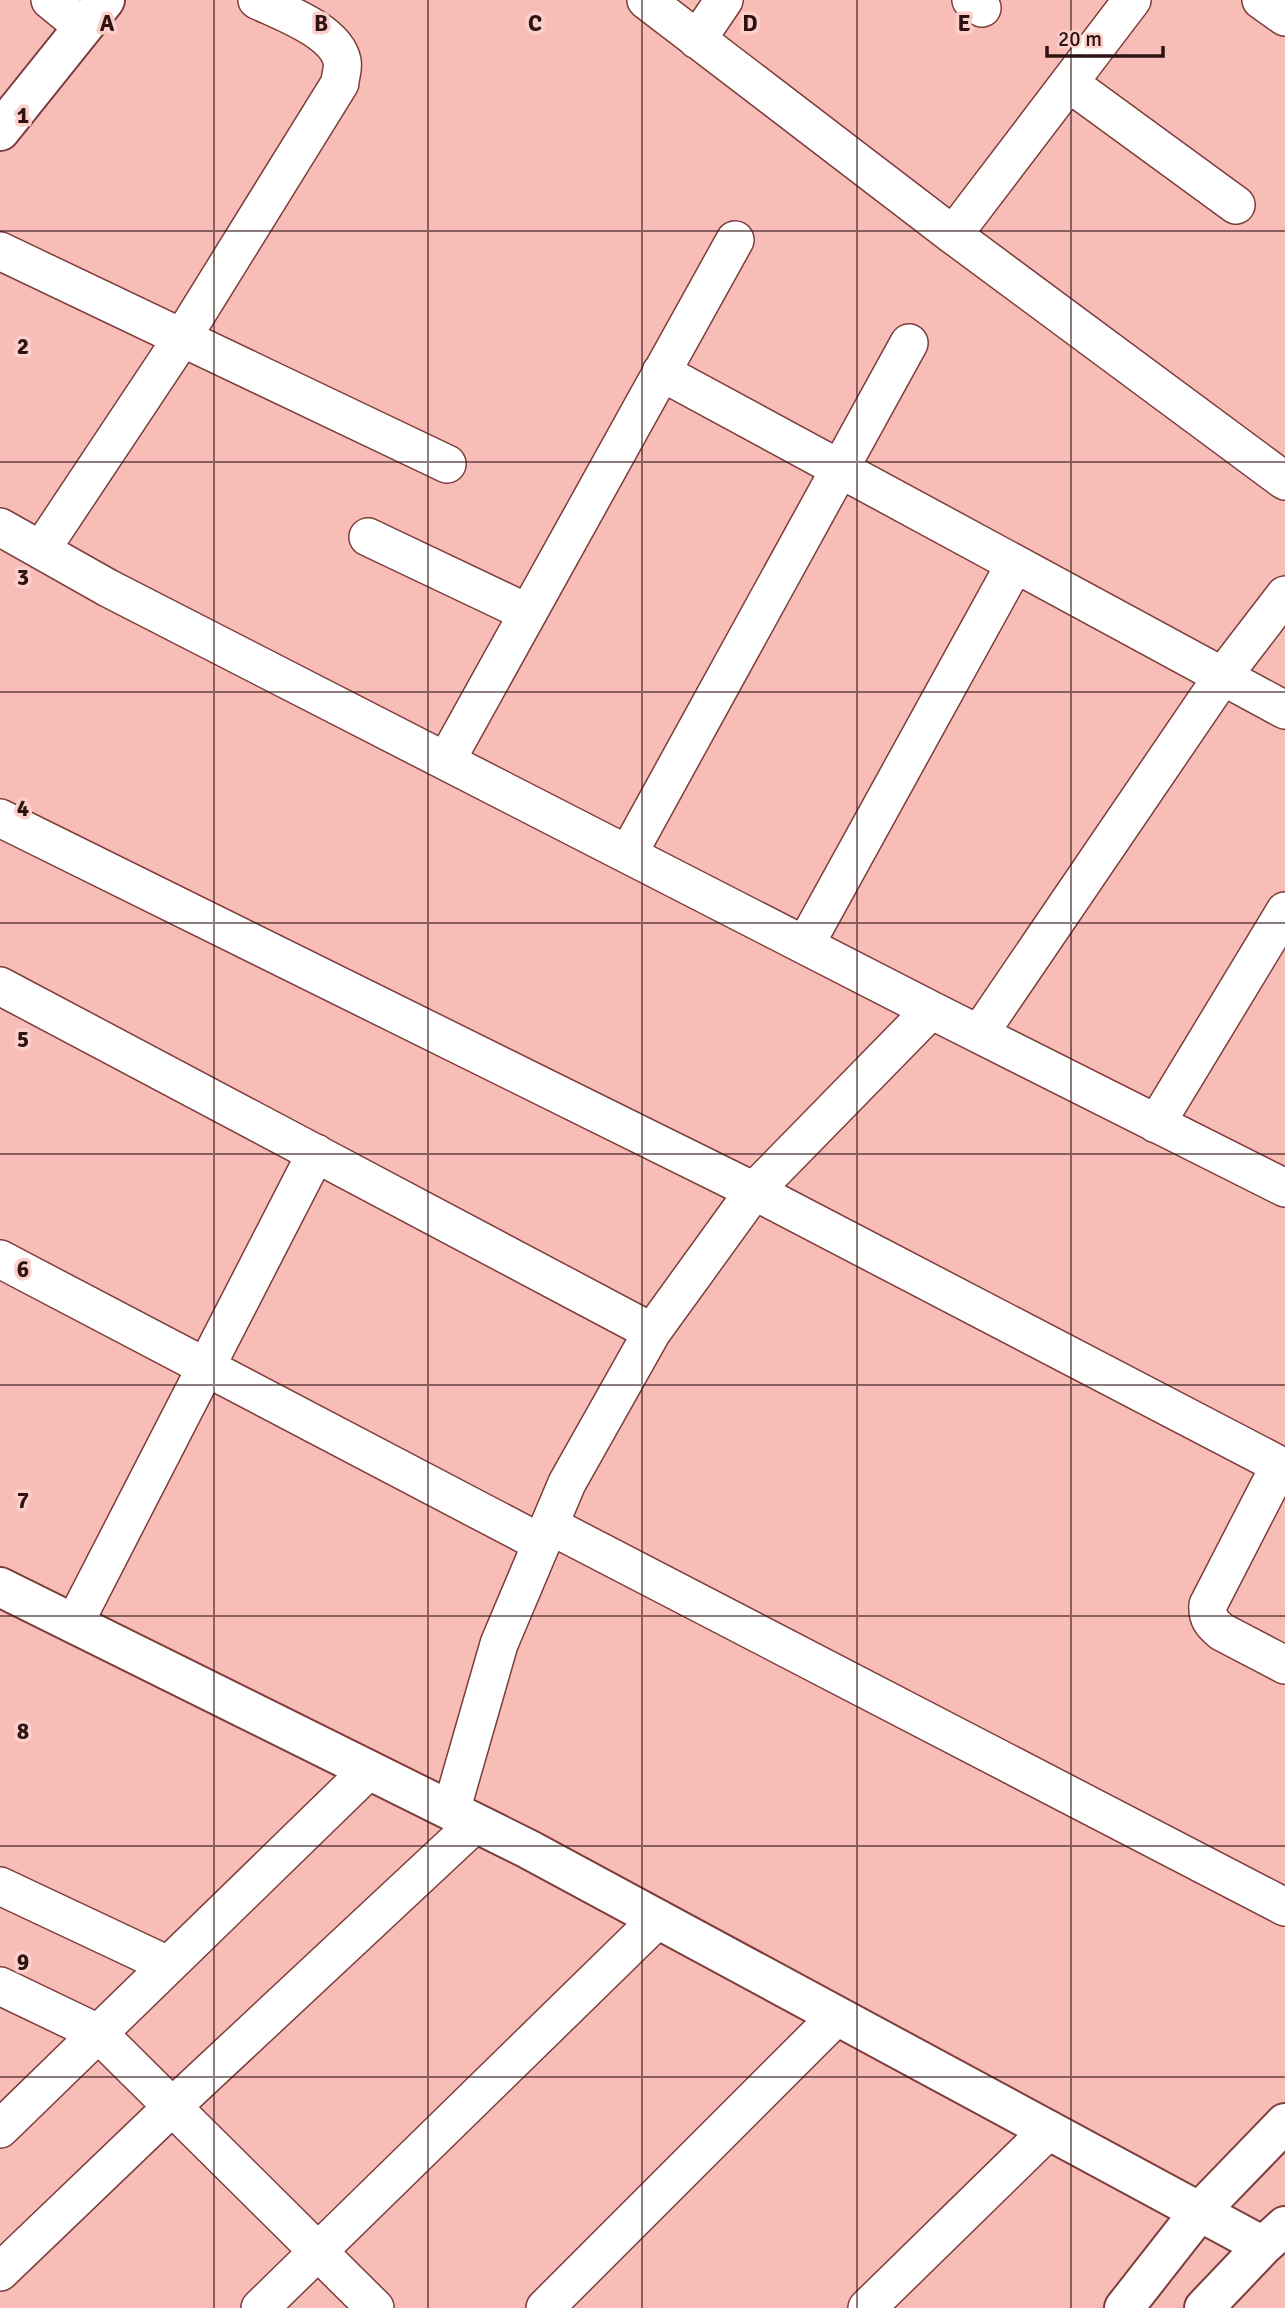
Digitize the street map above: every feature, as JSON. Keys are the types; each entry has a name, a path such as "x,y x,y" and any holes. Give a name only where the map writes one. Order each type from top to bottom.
{"street":[{"path":"0,131 94,13 50,0"},
{"path":"41,550 182,338 340,83 343,61 334,45 319,31 257,0"},
{"path":"646,0 953,235 1285,481"},
{"path":"698,40 724,0"},
{"path":"953,235 1132,0"},
{"path":"1069,83 1236,205"},
{"path":"446,761 735,240"},
{"path":"0,251 447,464"},
{"path":"628,854 909,343"},
{"path":"661,372 1285,710"},
{"path":"0,527 108,588 931,1010 1285,1188"},
{"path":"368,537 528,613"},
{"path":"805,945 1015,564"},
{"path":"979,1034 1222,677 1285,595"},
{"path":"0,818 754,1191 1283,1466 1208,1605 1207,1615 1213,1625 1222,1632 1285,1665"},
{"path":"1156,1124 1285,911"},
{"path":"0,986 652,1332"},
{"path":"0,2272 172,2107 464,1817 499,1644 566,1483 652,1332 754,1191 931,1010"},
{"path":"74,1624 316,1153"},
{"path":"0,1259 206,1368 545,1534 1285,1907"},
{"path":"0,1587 464,1817 1200,2211 1274,2236 1204,2308"},
{"path":"0,2129 369,1770"},
{"path":"0,1885 168,1965"},
{"path":"260,2308 658,1919"},
{"path":"0,1986 99,2033 375,2308"},
{"path":"544,2308 837,2016"},
{"path":"1124,2308 1200,2211 1285,2123"},
{"path":"867,2308 1049,2130"}]}
